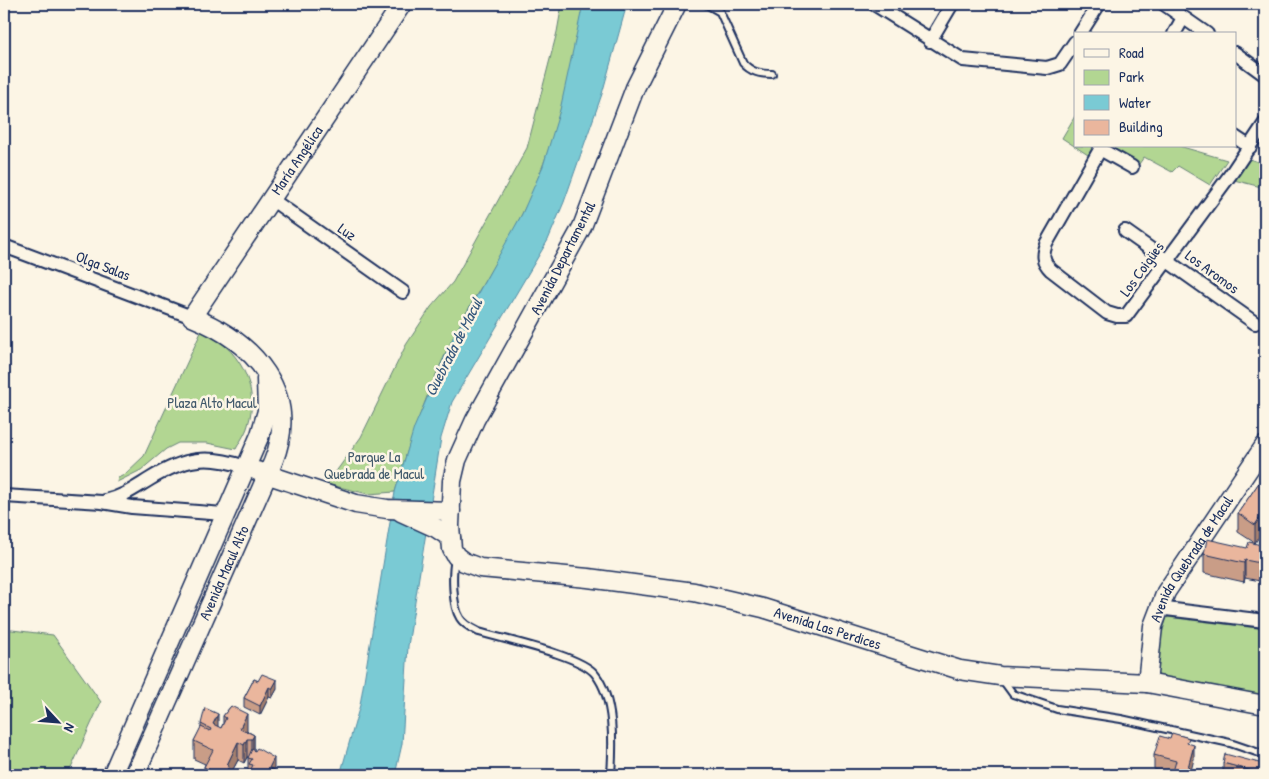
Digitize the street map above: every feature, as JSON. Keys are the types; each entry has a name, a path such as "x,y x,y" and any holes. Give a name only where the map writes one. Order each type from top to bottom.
{"street":[{"name":"María Angélica","path":"192,317 402,4"},
{"name":"Avenida Departamental","path":"451,511 452,482 466,438 582,227 636,88 677,4"},
{"path":"930,41 952,4"},
{"path":"1081,32 1099,4"},
{"path":"1164,4 1204,32"},
{"path":"875,5 963,60 1047,68 1060,64 1074,43"},
{"path":"1175,32 1183,18"},
{"path":"1236,54 1265,75"},
{"name":"Los Coigües","path":"1101,148 1046,244 1043,254 1044,263 1107,312 1117,316 1126,316 1265,124"},
{"path":"1236,138 1250,147"},
{"path":"1101,148 1132,167"},
{"name":"Luz","path":"271,199 403,292"},
{"name":"Los Aromos","path":"1125,231 1255,323"},
{"name":"Olga Salas","path":"4,246 192,317"},
{"name":"Avenida Macul Alto","path":"135,775 268,475 280,442 282,421 278,393 263,369 247,350 233,338 192,317"},
{"name":"Avenida Macul Alto","path":"112,775 244,467 260,435 267,412 267,390 263,369"},
{"name":"Avenida Quebrada de Macul","path":"1147,683 1149,650 1158,608 1175,578 1265,445"},
{"path":"102,502 129,492 158,474 188,461 214,459 244,467 337,500 431,517 451,511 451,538 456,556"},
{"path":"4,496 102,502 132,507 224,514"},
{"path":"431,517 451,538"},
{"name":"Avenida Las Perdices","path":"456,556 464,562 480,568 588,578 694,592 725,599 763,608 960,670 1000,676 1147,683 1265,705"},
{"path":"1158,608 1265,622"}],"lane":[{"path":"706,4 720,12 743,62 748,68 759,74 772,74"},
{"path":"456,556 452,571 455,600 459,618 465,624 479,632 576,660 594,673 610,712 612,775"},
{"path":"1000,676 1013,694 1057,709 1121,719 1230,743 1265,755"}],"green space":[{"name":"Parque La Quebrada de Macul","path":"562,4 583,4 567,84 544,163 514,230 469,308 443,358 420,414 395,492 368,494 327,484 361,437 406,345 431,307 453,282 527,148 557,32"},
{"path":"1074,118 1074,146 1062,138"},
{"path":"1077,148 1093,148 1088,155"},
{"path":"1114,148 1186,148 1227,160 1210,185 1178,166 1172,172 1144,157 1139,164 1112,151"},
{"path":"1249,159 1265,164 1265,188 1234,180"},
{"name":"Plaza Alto Macul","path":"202,330 226,346 243,369 248,382 251,410 243,437 236,449 207,443 178,443 166,449 141,470 117,482 118,478 124,475 144,456"},
{"path":"1167,617 1265,629 1265,699 1156,678 1160,640"},
{"path":"4,629 53,635 101,702 68,775 4,775"}],"water":[{"name":"Quebrada de Macul","path":"583,4 627,4 602,94 564,202 548,240 452,402 441,438 408,646 402,744 395,775 340,775 360,705 395,492 414,428 453,338 522,214 543,166 560,110"}],"building":[{"path":"1265,474 1265,510 1255,525 1238,513"},
{"path":"1207,539 1247,548 1249,542 1265,546 1265,564 1245,560 1244,563 1204,554"},
{"path":"262,674 277,680 272,689 269,687 260,706 244,698 254,679 258,681"},
{"path":"231,706 247,714 240,728 254,735 252,739 247,739 244,745 238,742 227,765 229,766 225,775 219,775 204,767 213,750 194,741 201,727 210,731 211,729 201,724 205,708 218,714 213,724 221,728 226,718 223,716"},
{"path":"1172,733 1189,738 1187,743 1194,745 1186,775 1172,775 1176,761 1154,755 1160,736 1170,739"},
{"path":"257,748 274,758 269,768 272,769 269,775 248,775 253,765 249,764 252,759 248,758 252,749 255,751"},
{"path":"1225,754 1263,764 1260,773 1223,763"},
{"path":"207,770 215,775 204,775"}]}
